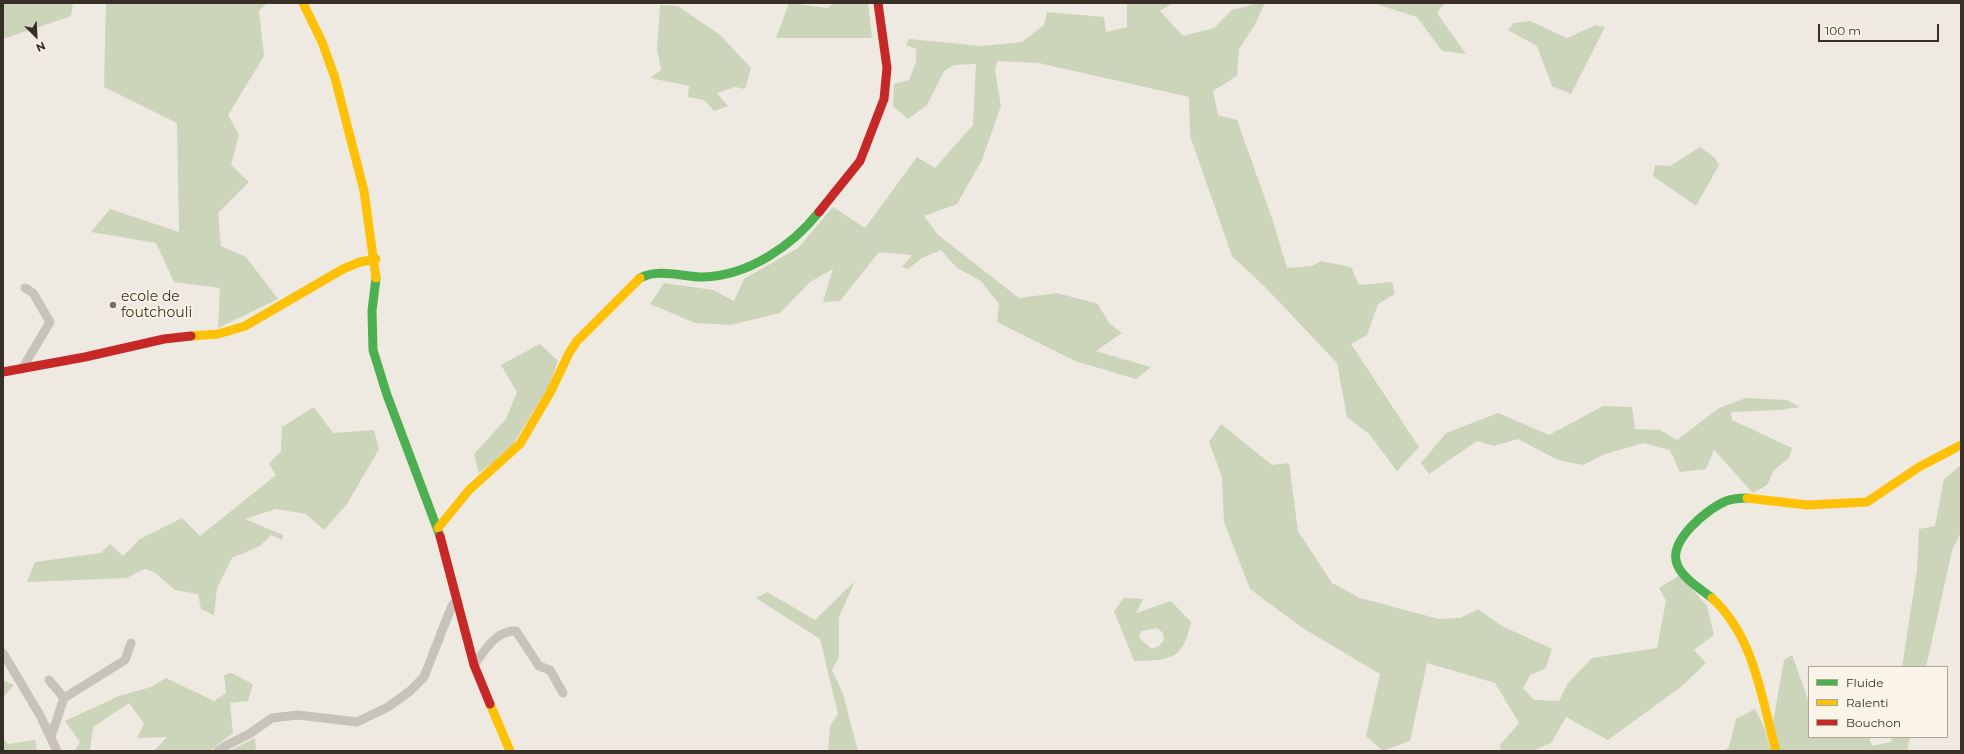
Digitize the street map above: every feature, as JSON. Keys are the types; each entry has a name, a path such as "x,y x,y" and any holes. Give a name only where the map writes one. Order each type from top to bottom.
{"street":[{"path":"302,3 322,42 334,78 364,190 376,259 377,274 372,311 371,335 373,350 387,395 438,528 474,665 510,751"},
{"path":"438,528 469,490 517,448 551,391 569,352 577,341 638,279 649,273 704,277 732,272 771,256 808,226 860,161 884,99 887,82 887,68 878,3"},
{"path":"3,372 164,339 227,332 245,326 351,265 376,259"},
{"path":"22,369 50,322 33,293 25,288"},
{"path":"1776,751 1767,721 1755,665 1746,645 1735,625 1720,605 1687,577 1676,563 1677,548 1684,532 1713,509 1726,501 1741,498 1766,499 1806,505 1867,502 1919,467 1961,445"},
{"path":"218,751 249,734 272,718 293,715 357,722 388,707 417,685 424,677 449,613 453,604 457,601"},
{"path":"474,665 495,638 504,633 516,631 538,666 550,670 563,693"},
{"path":"51,737 64,698 125,660 131,643"},
{"path":"3,653 41,717 57,751"},
{"path":"49,680 64,698"}],"green space":[{"path":"3,3 73,3 71,16 3,39"},
{"path":"106,3 267,3 259,11 264,56 228,115 239,135 231,165 249,182 218,213 221,246 246,257 278,299 218,328 220,288 174,282 156,243 91,232 110,209 179,232 177,123 104,87"},
{"path":"789,3 827,8 834,3 868,3 872,38 776,38"},
{"path":"1127,3 1173,3 1160,11 1183,36 1214,28 1232,10 1258,3 1265,3 1254,26 1239,49 1237,76 1213,91 1218,115 1237,120 1273,221 1287,268 1312,266 1321,261 1351,267 1359,285 1392,282 1395,294 1378,304 1367,335 1351,344 1419,447 1397,471 1369,434 1347,417 1337,363 1267,289 1232,256 1190,136 1189,97 1039,63 997,61 995,71 1001,106 982,160 957,204 924,216 938,235 1019,298 1057,293 1098,304 1109,323 1122,333 1096,351 1151,367 1136,379 1075,361 997,322 999,304 981,281 957,268 941,250 922,258 908,269 902,267 912,255 879,252 840,301 823,302 833,269 810,282 780,313 730,325 695,323 650,304 664,283 713,290 734,301 744,279 798,248 833,207 865,228 917,157 935,168 973,125 976,64 954,65 944,71 927,105 908,119 893,106 894,84 909,80 916,62 916,49 906,45 909,39 981,46 1022,42 1044,25 1047,12 1104,17 1106,32 1127,27"},
{"path":"1378,3 1445,3 1437,13 1466,54 1442,51 1417,17 1379,5"},
{"path":"660,5 678,6 720,35 751,68 745,89 735,87 717,93 728,106 714,111 704,100 688,97 689,86 650,78 661,70 657,49"},
{"path":"1530,21 1567,38 1596,25 1605,27 1571,94 1552,86 1537,46 1508,30 1514,23"},
{"path":"1700,147 1714,157 1719,165 1696,206 1653,176 1655,165 1670,166"},
{"path":"540,344 558,361 549,386 509,451 479,473 474,454 506,419 517,392 501,365"},
{"path":"1746,398 1787,400 1800,407 1780,410 1731,412 1732,420 1792,448 1789,458 1774,470 1767,485 1753,493 1714,450 1706,469 1680,472 1670,450 1643,443 1605,454 1583,465 1558,460 1518,439 1494,446 1477,441 1429,474 1421,463 1446,433 1498,413 1549,435 1603,406 1632,407 1635,429 1660,430 1677,440 1719,408"},
{"path":"314,407 333,433 374,430 379,449 347,504 324,530 306,514 276,509 245,519 283,535 282,540 271,535 260,546 232,558 217,588 214,615 201,609 198,594 175,590 154,572 144,569 127,578 27,582 35,562 101,553 110,544 123,556 140,539 182,518 200,536 276,475 269,464 281,451 282,427"},
{"path":"1221,424 1272,465 1289,463 1298,531 1332,583 1360,598 1439,619 1460,618 1478,609 1502,626 1552,649 1546,668 1530,675 1523,688 1534,700 1559,701 1568,683 1592,658 1657,648 1666,601 1659,588 1680,575 1707,606 1714,635 1694,650 1706,663 1682,686 1608,740 1566,717 1551,743 1532,751 1501,751 1500,745 1519,723 1495,683 1427,663 1410,741 1383,751 1366,736 1380,674 1301,627 1250,589 1224,522 1222,477 1209,442"},
{"path":"1961,465 1961,532 1952,551 1926,666 1902,666 1917,570 1919,529 1935,526 1944,479"},
{"path":"855,581 839,617 839,657 832,670 843,694 858,751 828,751 830,726 838,714 820,639 756,598 767,592 815,620"},
{"path":"1124,598 1143,599 1136,613 1171,601 1191,622 1188,635 1179,651 1173,656 1166,659 1134,661 1114,611","holes":["1157,628 1163,633 1164,640 1159,646 1152,649 1139,638 1141,631"]},
{"path":"1792,655 1808,699 1808,738 1869,738 1872,746 1891,742 1892,738 1910,738 1907,751 1780,751 1773,722 1784,660"},
{"path":"231,673 253,684 248,701 230,703 233,733 210,751 154,751 167,737 137,738 144,724 129,703 93,727 90,751 74,751 80,742 65,721 119,696 151,687 166,678 214,701 226,693 224,675"},
{"path":"3,680 14,685 3,697"},
{"path":"1755,709 1764,727 1771,751 1724,751 1729,747 1736,719"},
{"path":"3,738 8,744 35,740 37,751 3,751"},
{"path":"255,738 256,751 229,751"}],"traffic: fast":[{"path":"640,278 647,275 663,273 703,277 736,271 768,257 796,236 819,212"},
{"path":"376,278 372,311 373,350 387,395 440,536"},
{"path":"1712,598 1692,583 1679,569 1676,555 1678,546 1691,527 1709,511 1726,501 1747,498"}],"traffic: slow":[{"path":"303,3 322,42 335,78 364,191 376,278"},
{"path":"191,336 218,334 245,326 343,269 360,262 376,259"},
{"path":"438,528 469,490 520,444 551,391 569,353 577,341 640,278"},
{"path":"1747,498 1807,505 1867,502 1919,467 1961,445"},
{"path":"1712,598 1738,631 1747,650 1760,689 1776,751"},
{"path":"490,704 510,751"}],"traffic: jam":[{"path":"819,212 860,161 884,99 887,68 878,3"},
{"path":"3,372 85,357 164,339 191,336"},
{"path":"440,536 474,665 490,704"}],"place":[{"name":"ecole de foutchouli","path":"113,305"}]}
